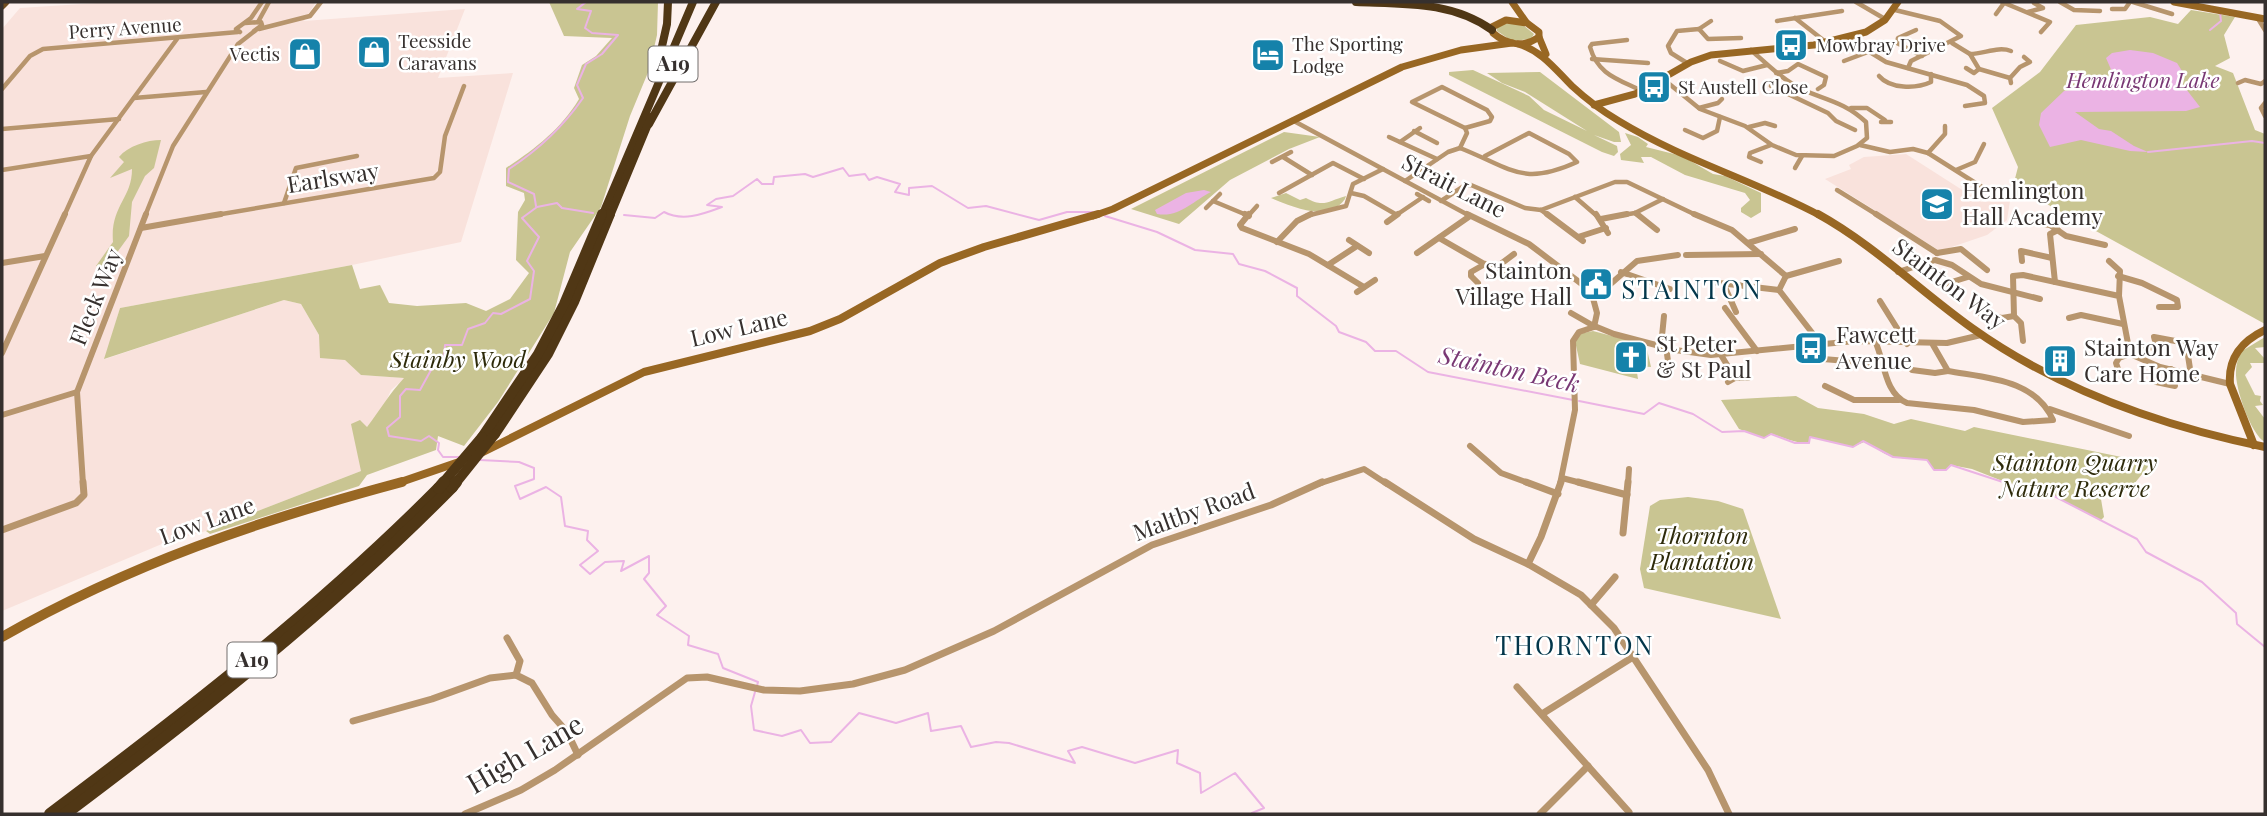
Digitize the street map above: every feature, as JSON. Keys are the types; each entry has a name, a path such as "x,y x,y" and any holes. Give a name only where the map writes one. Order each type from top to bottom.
{"highway":[{"path":"645,123 663,46 668,2"},
{"name":"A19","path":"65,814 303,629 380,560 495,434 548,354 575,302 693,2"},
{"name":"A19","path":"50,814 291,628 446,487 538,354 554,324 700,2"},
{"path":"645,123 716,2"},
{"path":"1356,2 1454,10 1476,17 1492,31"}],"main road":[{"path":"2,6 6,2"},
{"path":"1597,105 1642,91 1687,63 1711,55 1827,43 1847,38 1874,28 1895,10 1898,2"},
{"path":"2174,2 2261,18"},
{"path":"1481,46 1489,42 1492,31 1510,13 1511,4"},
{"path":"1511,4 1522,19 1531,25"},
{"path":"1502,21 1531,25"},
{"name":"Stainton Way","path":"1531,25 1539,32 1544,52 1597,105"},
{"name":"Stainton Way","path":"1492,31 1500,39 1537,50 1597,105 1655,142 1732,173 1802,206 1856,238 1981,335 2038,369 2113,403 2209,434 2265,447"},
{"name":"Low Lane","path":"2,637 92,589 204,541 301,509 452,466 644,372 810,331 840,319 940,263 984,247 1104,213 1402,67 1481,46 1533,42 1539,37"},
{"path":"2254,445 2228,373 2244,340 2265,330"}],"street":[{"path":"239,31 262,2"},
{"path":"257,30 262,26 260,22 269,2"},
{"name":"Perry Avenue","path":"2,89 30,56 49,48 257,30 310,16 321,2"},
{"path":"1856,2 1885,19"},
{"path":"1996,14 2003,2 2050,22 2040,32"},
{"path":"2060,2 2074,10 2100,11"},
{"path":"2112,9 2124,9 2132,2 2172,14"},
{"path":"2028,12 2043,8 2034,3"},
{"path":"1895,10 1956,29 1961,36 1952,43 1911,61 1908,68"},
{"path":"1777,21 1842,11"},
{"path":"1796,18 1827,43"},
{"path":"2261,18 2265,30"},
{"path":"1687,63 1671,53 1668,46 1677,31 1699,29 1710,21"},
{"path":"245,23 280,23"},
{"path":"1699,29 1708,39 1741,38"},
{"name":"Fleck Way","path":"2,530 76,503 85,495 77,392 173,146 238,44 257,30"},
{"path":"1916,30 1898,38 1897,43 1922,55"},
{"name":"Fleck Way","path":"238,44 239,31"},
{"path":"2,353 91,156 177,38"},
{"path":"1847,38 1886,62 1967,85 1984,96 1985,103 1965,106"},
{"path":"1628,40 1592,44 1592,59 1605,76 1642,91"},
{"path":"1952,43 1970,54 1979,69 2010,80 2020,67 2031,62 2024,57"},
{"path":"1970,54 1984,54 2003,48 2011,51"},
{"path":"1749,49 1776,73 1802,89 1852,108 1867,108 1886,121"},
{"path":"1844,61 1868,52"},
{"path":"1592,59 1648,63"},
{"path":"1720,61 1743,71 1767,65"},
{"path":"1776,73 1788,71 1796,64 1826,77 1820,91 1811,87"},
{"path":"1966,68 1974,73 1979,69"},
{"path":"1879,76 1881,80 1898,85 1921,88 1931,82 1931,74"},
{"path":"1662,78 1676,86 1699,108 1749,127 1771,145 1802,156 1827,158 1848,154 1860,145 1867,138 1868,127 1852,108"},
{"path":"2238,83 2245,80 2264,84"},
{"name":"Earlsway","path":"141,228 436,176 440,172 444,136 464,86"},
{"path":"1769,86 1828,113 1836,121 1855,130"},
{"path":"1405,181 1437,159 1460,148 1467,133 1465,128 1412,100 1442,87 1490,113 1490,121 1465,128"},
{"path":"1921,88 1923,97"},
{"path":"1791,96 1802,89"},
{"path":"134,98 206,92"},
{"path":"1699,108 1718,103 1722,99"},
{"path":"2265,103 2261,108 2265,116"},
{"path":"1685,130 1703,138 1717,131 1720,117"},
{"path":"2,129 120,119"},
{"name":"Strait Lane","path":"1292,120 1441,201 1529,244 1594,295"},
{"path":"1749,127 1765,123 1775,126"},
{"path":"1928,153 1945,134 1945,126"},
{"path":"1400,142 1417,130 1437,143"},
{"path":"1460,148 1485,156 1510,170 1538,177 1577,162 1569,154 1529,133 1485,156"},
{"path":"1389,137 1437,159"},
{"path":"1956,170 1977,162 1981,158 1984,144"},
{"path":"1761,162 1749,157 1750,153 1771,145"},
{"path":"1860,145 1890,152 1913,149 1928,153 1993,194"},
{"path":"1272,162 1291,152"},
{"path":"2,170 91,156"},
{"path":"296,168 357,156"},
{"path":"1796,168 1802,156"},
{"path":"1283,157 1312,175"},
{"path":"285,204 296,168 293,166 294,160"},
{"path":"1291,194 1282,192 1333,163 1364,179"},
{"path":"1277,242 1291,226 1307,216 1332,212 1346,206 1350,187 1383,169"},
{"path":"1441,201 1464,186 1471,185 1525,208 1541,210 1623,181 1738,234 1786,276"},
{"path":"1350,193 1364,196 1397,215"},
{"path":"1838,193 1899,228 1936,256 1981,284 2040,299"},
{"path":"1206,208 1220,194"},
{"path":"1387,222 1420,196 1429,201"},
{"path":"1541,210 1580,239 1607,230 1601,219 1575,197"},
{"path":"1601,219 1635,213 1663,199"},
{"path":"1213,201 1248,216"},
{"path":"1257,206 1240,225 1242,228 1328,265 1364,287"},
{"path":"1857,209 1863,206"},
{"path":"1635,213 1657,230"},
{"path":"1417,253 1470,216"},
{"path":"2037,223 2050,225 2066,236 2105,245"},
{"path":"1892,232 1899,228"},
{"path":"1748,243 1795,229"},
{"path":"2055,282 2050,234 2058,230"},
{"path":"1439,238 1507,277"},
{"path":"1349,240 1369,253"},
{"path":"1328,265 1357,246"},
{"path":"1898,272 1961,249 1987,270"},
{"path":"2022,261 2021,251 2052,258"},
{"path":"1494,269 1514,254"},
{"path":"1686,255 1761,254"},
{"path":"2,263 45,256"},
{"path":"1665,256 1670,266"},
{"path":"1594,327 1597,319 1594,295 1599,294 1620,272 1637,261 1678,256"},
{"path":"1779,290 1786,276 1839,261"},
{"path":"2109,261 2120,271 2119,296 2130,354"},
{"path":"1471,275 1485,264"},
{"path":"1620,272 1670,289"},
{"path":"1461,274 1471,275 1478,283"},
{"path":"2023,341 2021,323 2014,316 2013,276 2023,275 2119,296"},
{"path":"2118,276 2142,283 2177,300 2178,307 2159,307"},
{"path":"1945,284 1968,277"},
{"path":"1357,292 1375,280"},
{"path":"1710,282 1779,290 1820,343"},
{"path":"1724,285 1737,312"},
{"path":"1880,301 1907,344"},
{"path":"1725,308 1756,351"},
{"path":"1571,313 1594,327 1663,347 1721,355 1820,343 1875,341 1933,345 1958,343 1981,335"},
{"path":"1981,314 2002,318 2014,316"},
{"path":"2069,318 2081,315 2123,324"},
{"path":"1664,316 1663,347 1668,361"},
{"path":"1528,564 1558,494 1570,451 1578,394 1573,341 1579,332 1594,327"},
{"path":"2146,347 2157,348 2154,337 2160,336 2186,343 2191,375"},
{"path":"1875,341 1892,390 1899,400"},
{"path":"1806,345 1816,357 1823,359 1883,364"},
{"path":"1933,345 1948,371"},
{"path":"2119,372 2112,362 2130,354 2148,363 2230,384"},
{"path":"1721,355 1735,378"},
{"path":"2156,382 2175,386 2171,369"},
{"path":"1912,370 1936,373 1948,371 2018,386 2036,396 2050,409 2129,436"},
{"path":"1728,382 1735,378 1748,378"},
{"path":"1825,386 1835,394 1854,400 1899,400 2041,424 2053,420 2050,409"},
{"path":"2,415 77,392"},
{"path":"1470,446 1501,474 1558,494"},
{"name":"Maltby Road","path":"607,733 687,678 703,675 767,691 835,688 870,680 950,652 1138,551 1296,495 1350,470 1364,469 1465,533 1528,564 1581,595 1614,628 1708,770 1729,814"},
{"path":"1623,533 1629,469"},
{"path":"1562,478 1627,495"},
{"path":"1591,605 1615,577"},
{"path":"507,638 520,661 516,675"},
{"path":"1542,715 1633,657"},
{"path":"353,721 432,699 490,678 516,675 532,682 552,715 567,732 578,755"},
{"path":"1517,687 1629,812"},
{"name":"High Lane","path":"466,814 521,790 578,755 607,733"},
{"path":"1541,814 1588,766"}],"shaded area":[{"path":"113,2 316,2 304,21 465,9 438,78 513,73 461,242 120,308 105,359 284,300 301,304 319,335 361,375 405,378 391,390 384,406 367,427 361,471 206,531 169,541 2,611 2,29 20,8"},
{"name":"Hemlington Hall Academy","path":"1906,154 1981,202 2010,201 2007,220 1987,235 1940,251 1825,179 1851,169 1849,165 1864,157"}],"green space":[{"name":"Stainby Wood","path":"549,2 658,2 657,35 649,70 630,116 601,207 570,252 554,313 498,402 464,446 438,436 436,450 367,475 359,486 210,534 206,531 361,471 351,424 360,420 367,427 404,378 361,375 345,360 320,358 319,335 301,304 284,300 104,359 120,308 352,265 360,289 380,285 389,303 417,306 466,303 486,311 510,299 529,273 516,260 518,212 525,200 524,193 506,186 506,168 537,146 564,120 579,99 574,88 582,65 596,56 612,38 564,36"},
{"path":"2191,10 2235,17 2224,35 2230,58 2215,66 2233,73 2255,130 2265,134 2265,324 2045,203 2011,194 2018,167 1992,108 2040,72 2076,25 2150,17 2178,24"},
{"path":"1505,23 1523,25 1534,34 1531,39 1512,41 1497,31 1497,28"},
{"path":"1473,70 1529,96 1544,110 1587,131 1525,92 1502,83 1487,73 1540,72 1619,132 1621,142 1594,135 1617,146 1618,152 1614,156 1602,152 1449,75 1449,72"},
{"path":"1284,132 1320,137 1289,149 1230,180 1179,224 1131,209"},
{"path":"1625,133 1638,137 1648,144 1646,147 1682,156 1713,174 1725,176 1761,193 1761,212 1751,218 1741,212 1741,208 1750,200 1745,193 1685,175 1651,157 1641,157 1644,163 1621,160 1620,154 1631,145"},
{"path":"161,140 154,168 145,176 132,202 129,236 108,265 96,266 113,242 115,220 131,179 132,169 110,178 124,162 119,157 138,144"},
{"path":"1286,193 1300,200 1306,198 1322,203 1346,196 1338,206 1320,212 1300,209 1271,198"},
{"path":"1593,331 1646,345 1651,367 1636,366 1638,379 1580,364 1575,341 1579,334"},
{"path":"2265,337 2265,347 2255,348 2265,359 2265,363 2250,363 2252,367 2245,375 2255,395 2261,396 2263,405 2255,406 2265,419 2265,442 2254,430 2245,410 2236,372 2242,351"},
{"name":"Stainton Quarry Nature Reserve","path":"1796,396 1818,408 1864,414 1894,424 1911,419 1965,431 1974,427 2151,463 2130,489 2100,493 2104,517 2101,520 2050,494 2033,493 1972,469 1951,465 1946,470 1934,470 1927,460 1893,457 1864,442 1853,447 1810,437 1809,443 1772,434 1764,438 1739,429 1721,400"},
{"name":"Thornton Plantation","path":"1688,497 1718,501 1743,509 1781,619 1644,588 1640,569 1650,506 1660,500"}],"water":[{"name":"Hemlington Lake","path":"2130,50 2153,53 2177,63 2182,71 2183,85 2200,107 2186,111 2075,112 2099,129 2111,131 2148,152 2130,151 2081,140 2050,147 2039,125 2041,113 2064,91 2096,87 2105,83 2113,74 2106,58 2112,53"},
{"path":"1204,190 1211,192 1172,214 1157,214 1155,210 1186,193"}],"waterway":[{"path":"536,206 534,194 508,182 509,169 530,154 567,119 583,98 577,85 586,64 602,54 618,35 592,33 585,28 591,11 577,9 586,2"},
{"path":"2210,30 2221,21 2220,12"},
{"path":"2148,152 2252,141 2265,143"},
{"name":"Stainton Beck","path":"624,215 655,218 664,212 693,216 722,207 707,205 716,199 733,196 757,179 762,184 773,184 774,177 805,174 813,177 843,168 849,176 865,174 869,180 877,177 900,184 895,192 909,195 909,188 932,186 968,208 986,206 1039,220 1067,212 1093,212"},
{"path":"460,457 443,457 438,450 439,443 429,436 421,441 389,436 387,428 400,417 400,396 406,389 420,390 436,361 444,357 445,345 462,345 468,329 485,323 493,313 501,314 530,299 534,271 527,261 539,237 522,218 537,207 557,203 562,208 593,213"},
{"name":"Stainton Beck","path":"1105,216 1157,232 1195,250 1233,254 1239,264 1265,271 1297,288 1297,296 1336,326 1339,332 1366,342 1375,351 1396,351 1428,372 1573,400"},
{"name":"Stainton Beck","path":"1579,401 1644,414 1659,403 1693,414 1722,432 1744,431 1764,438 1771,434 1795,443 1809,443 1810,437 1853,447 1863,441 1893,457 1927,460 1934,470 1946,470 1951,465 2018,487 2050,494 2137,539 2146,552 2202,582 2236,613 2237,624 2265,647"},
{"path":"480,460 519,462 534,468 534,479 515,486 520,499 546,487 561,497 565,526 588,531 587,540 598,551 580,565 590,574 605,562 624,561 621,571 649,556 649,573 644,579 666,606 657,615 689,636 688,645 718,654 723,668 758,682 757,686"},
{"path":"755,692 751,706 754,730 782,736 801,730 810,743 831,742 859,713 896,723 928,713 931,731 961,726 971,747 996,742 1009,743 1075,763 1068,751 1082,747 1135,763 1178,750 1177,763 1200,773 1201,793 1235,773 1264,808 1252,813 1254,814"}],"place":[{"name":"Mowbray Drive","path":"1791,45"},
{"name":"Teesside Caravans","path":"374,52"},
{"name":"Vectis","path":"305,54"},
{"name":"The Sporting Lodge","path":"1268,55"},
{"name":"St Austell Close","path":"1654,87"},
{"name":"Hemlington Hall Academy","path":"1937,204"},
{"name":"Stainton Village Hall","path":"1596,284"},
{"name":"Fawcett Avenue","path":"1811,348"},
{"name":"St Peter & St Paul","path":"1631,357"},
{"name":"Stainton Way Care Home","path":"2060,361"}],"district":[{"name":"STAINTON","path":"1692,290"},
{"name":"THORNTON","path":"1575,646"}]}
